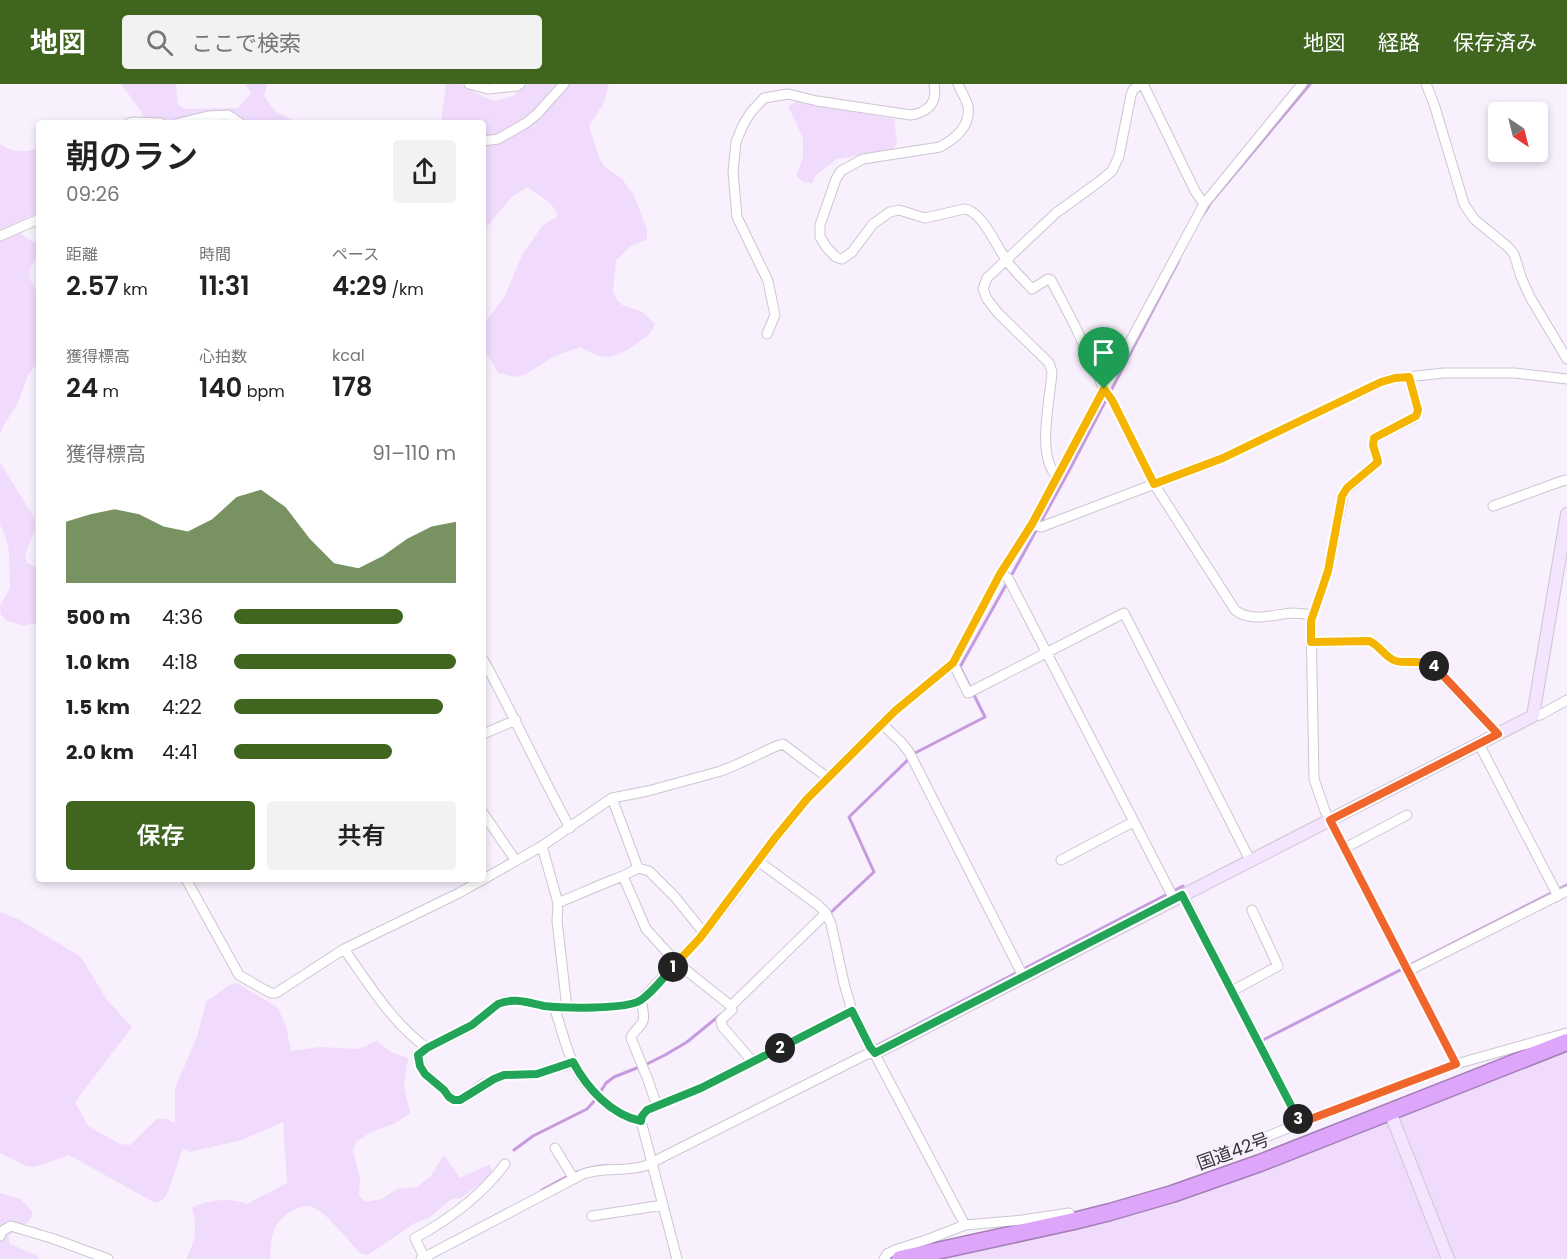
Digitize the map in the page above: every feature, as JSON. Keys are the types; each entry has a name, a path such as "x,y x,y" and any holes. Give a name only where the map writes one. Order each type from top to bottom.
{"highway":[{"name":"国道42号","path":"900,1259 1074,1221 1146,1202 1391,1116 1567,1042"}],"street":[{"path":"469,84 488,89 520,84"},
{"path":"486,141 498,139 526,123 564,84"},
{"path":"767,334 775,315 768,281 737,217 733,172 735,142 750,112 764,98 788,94 817,101 911,115 923,113 932,104 934,84"},
{"path":"958,84 968,106 968,117 961,133 940,147 863,159 841,171 820,225 820,237 831,253 842,259 852,252 873,224 890,212 899,210 925,218 969,209 993,237 1006,261 1032,289 1048,279 1051,280 1104,389 1112,400 1154,484 1237,612 1252,617 1294,613 1313,615"},
{"path":"1057,477 1052,472 1046,456 1045,441 1052,372 1049,363 998,313 987,299 983,289 987,278 1056,213 1112,171 1119,156 1131,95 1133,90 1141,84 1195,191 1204,204"},
{"path":"573,1062 537,1074 504,1075 483,1084 460,1100 454,1100 425,1074 420,1066 418,1055 472,1025 503,1001 523,1001 567,1008 628,1004 641,1000 704,933 790,819 895,711 953,663 1000,574 1032,524 1204,204 1302,84"},
{"path":"1426,84 1464,204 1474,219 1514,254 1530,297 1567,359"},
{"path":"191,120 228,115 236,120"},
{"path":"0,236 36,220"},
{"path":"1032,524 1041,527 1223,458 1381,382 1395,378 1444,373 1515,373 1567,379"},
{"path":"1409,377 1418,412 1414,418 1374,438 1373,445 1378,462 1344,492 1328,571 1311,621 1314,779 1325,811 1456,1064"},
{"path":"1493,506 1567,480"},
{"path":"1533,716 1565,545 1567,514"},
{"path":"1000,574 1008,578 1133,822 1232,991 1300,1123"},
{"path":"953,663 968,693 1124,613 1250,860"},
{"path":"1311,642 1369,641 1394,661 1431,664 1498,734"},
{"path":"486,665 570,828"},
{"path":"505,1164 493,1179 454,1213 415,1238 423,1258 588,1172 629,1170 652,1163 867,1054 875,1053 1567,700"},
{"path":"486,733 516,720"},
{"path":"882,724 909,752 1023,976"},
{"path":"486,878 542,846 612,798 648,791 721,771 783,744 828,778"},
{"path":"1479,744 1558,896"},
{"path":"612,798 638,868"},
{"path":"1345,848 1407,815"},
{"path":"486,817 516,861"},
{"path":"1061,860 1133,822"},
{"path":"542,846 558,903 557,921 567,1008"},
{"path":"758,861 818,905 825,913 831,924 852,1011 965,1225"},
{"path":"558,903 588,892 638,868 649,872 675,897 704,933"},
{"path":"623,876 646,929 677,963 731,1006"},
{"path":"188,882 240,975 271,993 276,993 344,949 479,882"},
{"path":"1408,971 1567,891"},
{"path":"1232,991 1278,966 1252,910"},
{"path":"753,1062 721,1023 721,1020 732,1010 731,1006 825,913"},
{"path":"344,949 405,1030 427,1048"},
{"path":"641,1000 644,1019 632,1033 631,1038 657,1106"},
{"path":"554,1007 573,1062 587,1084 617,1112 641,1121"},
{"path":"677,1259 641,1121 644,1113 701,1088 852,1011"},
{"path":"1201,1164 1300,1123 1456,1064 1567,1032"},
{"path":"1391,1116 1448,1259"},
{"path":"555,1148 573,1179"},
{"path":"592,1216 663,1205"},
{"path":"884,1259 887,1254 895,1250 965,1225 1069,1213 1074,1221"},
{"path":"0,1236 2,1231 11,1226 108,1259"}],"shaded area":[{"path":"121,84 176,84 178,105 186,109 238,108 251,93 245,84 267,84 264,96 275,111 292,120 139,120 143,114"},
{"path":"446,84 460,84 495,101 513,96 527,84 609,84 604,103 589,126 600,160 605,167 622,179 634,195 647,230 647,239 630,247 616,260 613,292 624,306 641,311 655,324 652,331 615,356 596,355 580,347 555,356 524,375 515,377 498,373 486,352 486,321 504,298 522,255 542,226 558,216 549,203 527,187 512,197 486,226 486,120 441,120"},
{"path":"798,101 894,119 897,143 892,150 837,159 816,175 812,183 803,182 796,176 803,158 803,138 788,106"},
{"path":"0,144 19,151 36,148 36,213 0,230"},
{"path":"16,231 36,244 36,258 30,267 29,277 36,291 36,366 29,375 17,404 0,434 0,238"},
{"path":"0,462 35,519 35,529 25,555 27,563 36,567 36,625 32,623 25,626 7,621 1,615 0,606 10,588 9,552 0,525"},
{"path":"0,912 20,920 81,957 107,1000 132,1027 75,1102 88,1126 120,1144 130,1145 157,1119 166,1119 175,1123 175,1088 197,1037 206,1002 229,985 237,983 277,1007 286,1025 291,1051 320,1047 358,1049 377,1041 391,1052 408,1058 404,1086 410,1113 396,1123 371,1132 356,1142 353,1151 360,1178 359,1195 365,1202 382,1199 397,1189 417,1187 431,1176 444,1155 460,1178 490,1164 493,1175 461,1198 452,1199 430,1217 415,1223 368,1255 360,1253 322,1213 306,1206 289,1212 278,1223 272,1240 270,1259 186,1259 195,1234 192,1207 219,1200 247,1204 287,1183 283,1122 242,1140 190,1152 183,1148 168,1192 163,1200 155,1203 69,1155 35,1167 26,1166 0,1153"},
{"path":"1567,1047 1567,1259 913,1259 1108,1216"},
{"path":"0,1193 21,1199 33,1213 29,1221 8,1236 10,1244 36,1255 39,1259 0,1259"}],"waterway":[{"path":"1203,215 1212,201 1310,84"},
{"path":"1010,578 1070,469 1179,260"},
{"path":"828,915 874,872 849,817 915,753 985,717 960,667 1007,583"},
{"path":"1261,1041 1567,885"},
{"path":"872,1048 1183,886 1185,892"},
{"path":"514,1150 533,1136 587,1109 606,1083 614,1077 665,1055 687,1042 720,1015"},
{"path":"542,1190 582,1170 608,1166"}],"route":[{"path":"1409,377 1418,410 1416,416 1374,438 1377,465 1347,488 1342,496 1328,571 1311,621 1311,642 1369,641 1394,661 1431,664 1498,734 1330,820 1456,1064 1300,1123 1182,895 875,1053 852,1011 701,1088 647,1110 641,1121 617,1112 602,1099 582,1078 573,1062 537,1074 504,1075 483,1084 460,1100 449,1097 422,1070 418,1055 472,1025 503,1001 523,1001 567,1008 635,1003 641,1000 675,966 700,938 807,799 895,711 953,663 1000,574 1032,524 1104,389 1112,400 1154,484 1223,458 1388,379 1409,377"}]}
